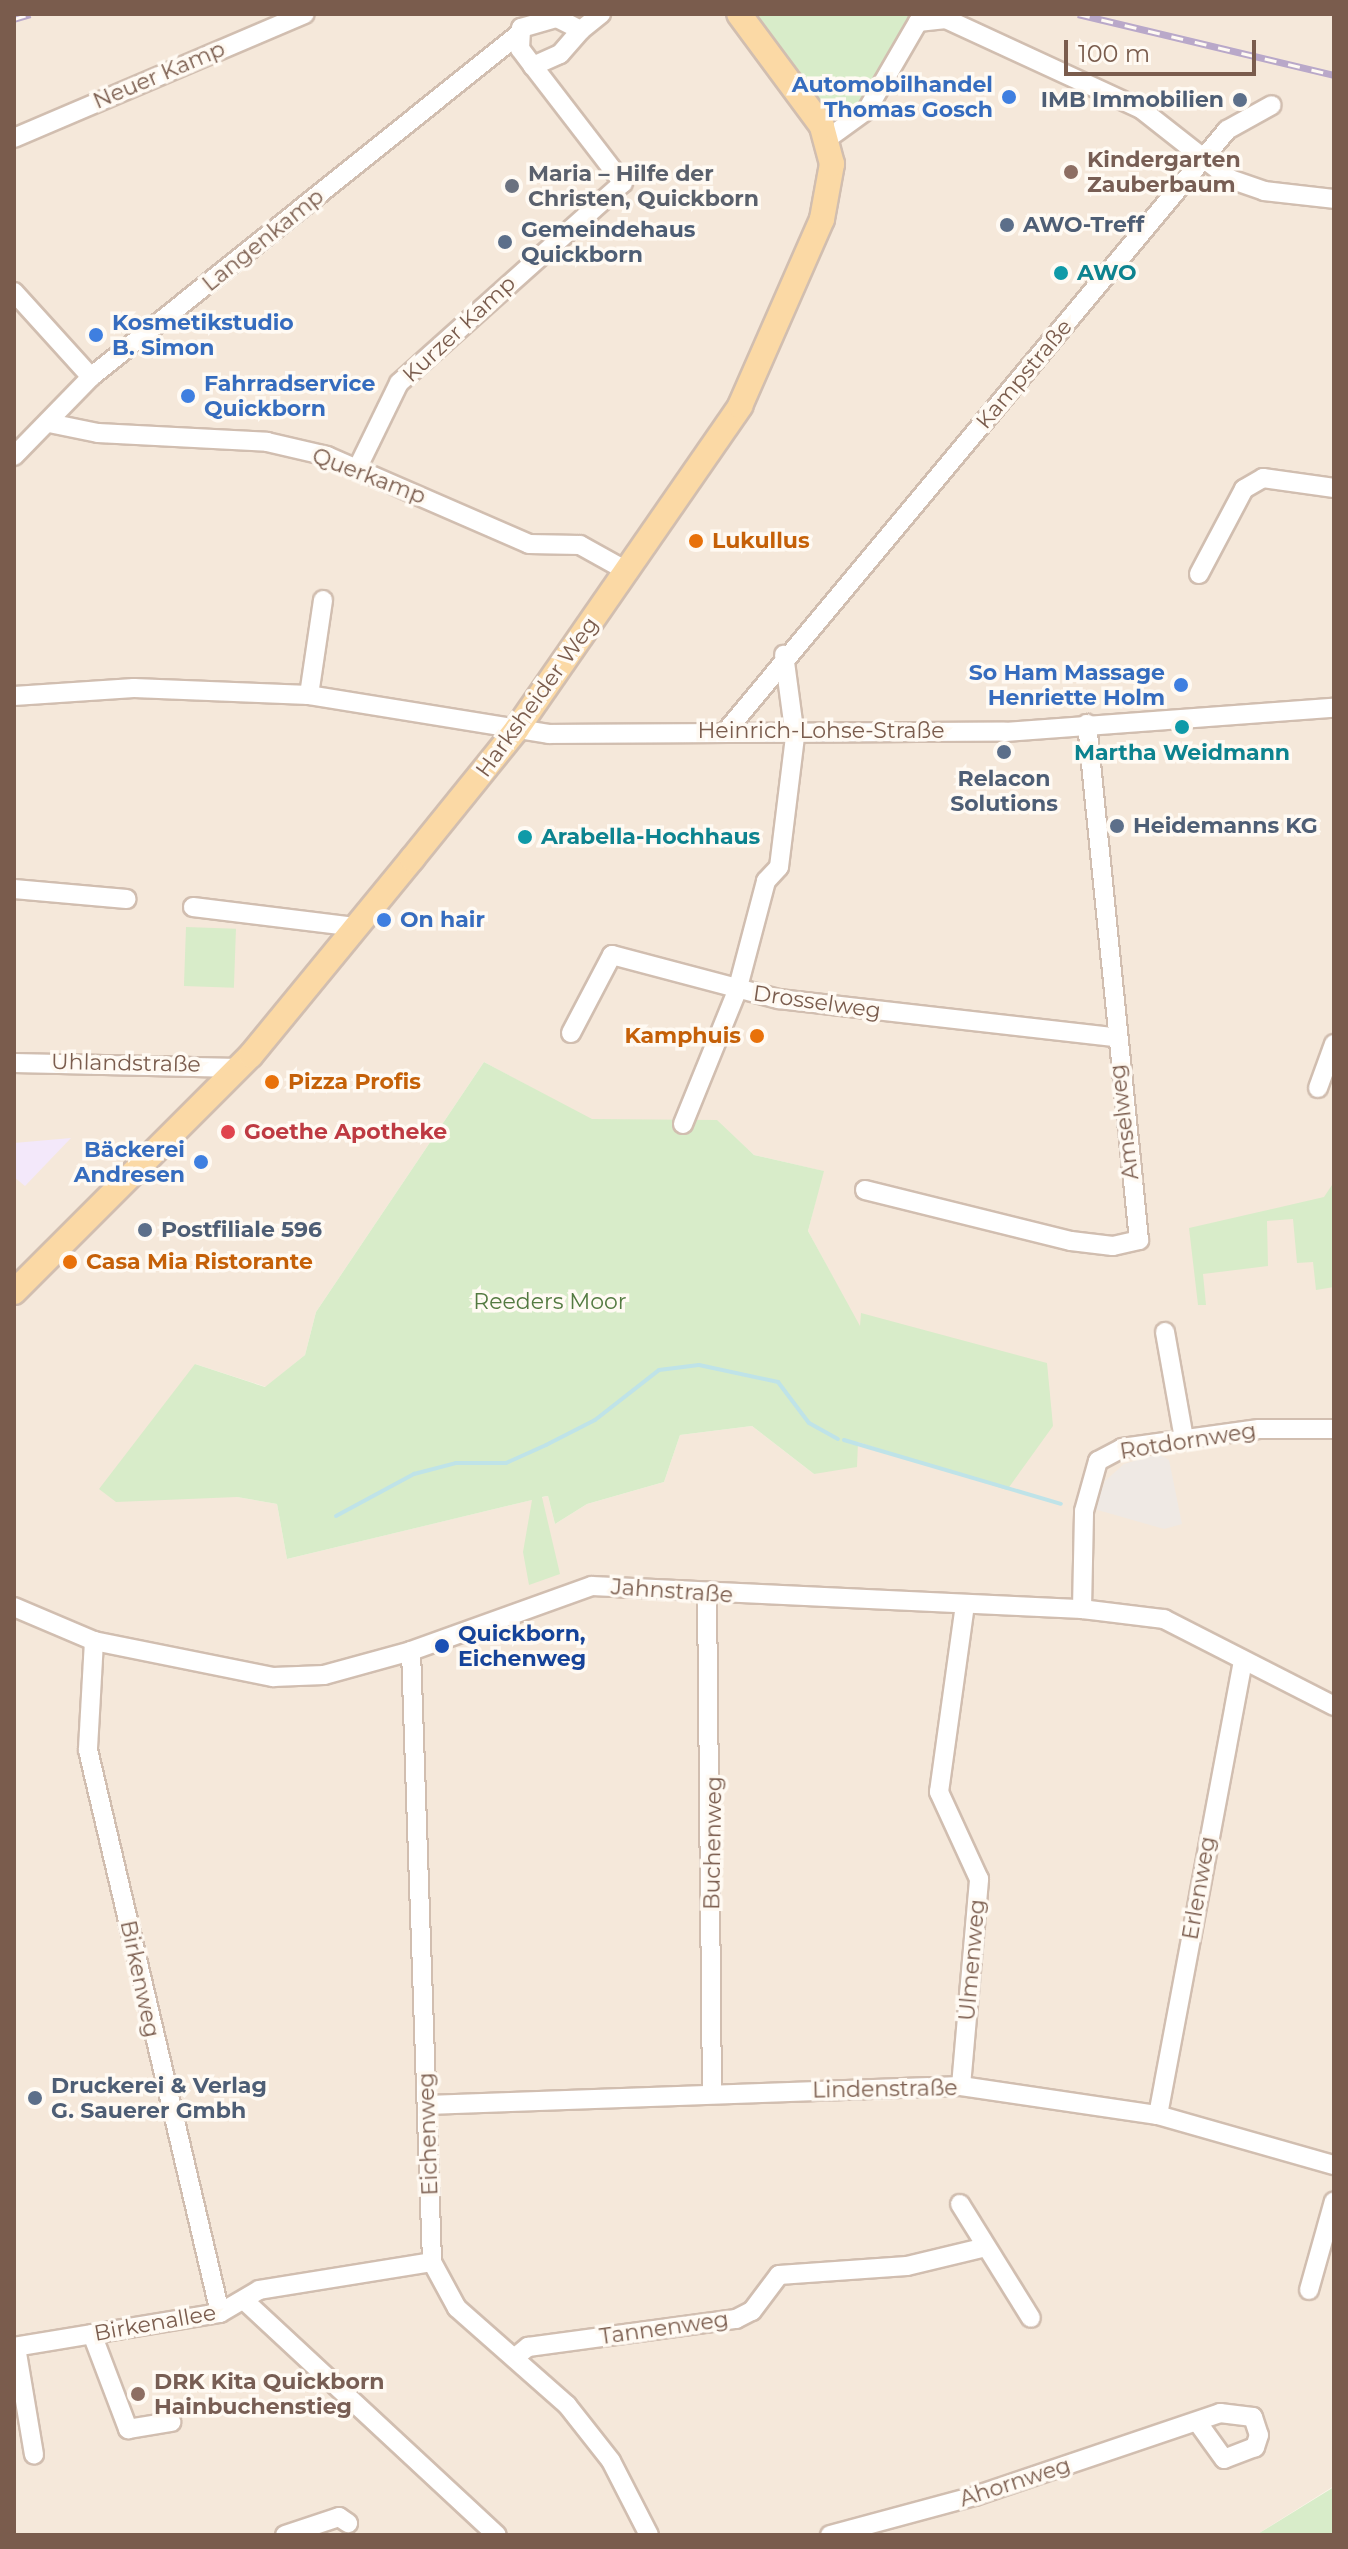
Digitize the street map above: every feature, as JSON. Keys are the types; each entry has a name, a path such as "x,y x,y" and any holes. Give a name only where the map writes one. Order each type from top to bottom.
{"main road":[{"path":"739,14 827,139"},
{"name":"Harksheider Weg","path":"14,1292 239,1068 516,730 627,571 756,375 822,219 832,164 827,139"}],"street":[{"name":"Neuer Kamp","path":"14,138 305,14"},
{"path":"518,25 520,49 533,66 560,54 581,30 601,14"},
{"name":"Langenkamp","path":"14,456 91,377 518,25 550,18 581,30"},
{"path":"827,139 867,110 918,22 946,19 1141,109 1204,161 1248,187 1334,199"},
{"name":"Kurzer Kamp","path":"358,467 399,383 623,183 533,66"},
{"name":"Kampstraße","path":"728,729 784,655 1204,161 1243,117 1272,105"},
{"path":"14,292 91,377"},
{"name":"Querkamp","path":"49,423 98,433 267,442 358,467 529,544 580,545 627,571"},
{"path":"1199,574 1244,489 1263,478 1334,488"},
{"path":"309,695 323,600"},
{"path":"683,1124 737,991 766,881 782,854 793,730 784,655"},
{"name":"Heinrich-Lohse-Straße","path":"14,696 134,688 309,695 516,730 1004,732 1334,708"},
{"name":"Amselweg","path":"865,1190 1071,1241 1113,1246 1139,1240 1114,1037 1087,724"},
{"path":"14,889 127,899"},
{"path":"193,907 355,927"},
{"name":"Drosselweg","path":"571,1033 612,955 737,991 1114,1037"},
{"path":"1318,1088 1334,1044"},
{"name":"Uhlandstraße","path":"14,1063 239,1068"},
{"path":"1165,1332 1184,1439"},
{"name":"Rotdornweg","path":"1082,1609 1084,1511 1098,1461 1122,1448 1184,1439 1334,1429"},
{"name":"Jahnstraße","path":"14,1607 94,1641 273,1677 324,1675 411,1651 592,1586 1082,1609 1164,1619 1334,1706"},
{"name":"Buchenweg","path":"707,1593 712,2093"},
{"name":"Ulmenweg","path":"961,2086 979,1879 939,1792 965,1605"},
{"name":"Birkenweg","path":"94,1641 88,1750 220,2313"},
{"name":"Eichenweg","path":"411,1651 432,2262 457,2308 518,2355 611,2461 649,2535"},
{"name":"Erlenweg","path":"1158,2115 1243,1661"},
{"name":"Lindenstraße","path":"427,2105 961,2086 1158,2115 1334,2165"},
{"path":"1309,2290 1334,2201"},
{"path":"960,2204 982,2248 1031,2318"},
{"name":"Tannenweg","path":"518,2355 528,2347 736,2319 752,2311 779,2275 907,2266 982,2248"},
{"name":"Birkenallee","path":"15,2347 220,2313 247,2303 259,2290 432,2262"},
{"path":"247,2303 497,2535"},
{"path":"92,2334 128,2429 171,2422"},
{"path":"15,2347 34,2455"},
{"name":"Ahornweg","path":"830,2535 1198,2423"},
{"path":"285,2535 339,2517 348,2523"}],"shaded area":[{"path":"14,14 1334,14 1334,2486 1256,2535 14,2535","holes":["484,1062 592,1120 716,1120 754,1155 823,1171 808,1231 860,1328 814,1474 752,1426 680,1435 664,1482 587,1504 555,1524 548,1496 287,1559 277,1504 237,1497 195,1364 266,1387 305,1355 316,1312"]},
{"path":"71,1138 25,1186 14,1177 14,1143"},
{"path":"1158,1454 1169,1460 1182,1524 1164,1529 1094,1509 1105,1481 1124,1464"}],"green space":[{"path":"749,14 914,14 863,104 847,112 827,110"},
{"path":"186,927 236,929 234,988 184,986"},
{"name":"Reeders Moor","path":"484,1062 592,1119 717,1120 754,1155 824,1171 808,1231 860,1326 861,1313 1047,1363 1053,1426 1007,1490 858,1442 857,1467 814,1474 752,1426 680,1435 664,1482 587,1504 555,1524 548,1496 542,1497 560,1574 529,1585 523,1552 532,1500 287,1559 277,1504 237,1497 116,1502 99,1489 195,1364 265,1387 305,1355 316,1312"},
{"path":"1334,1182 1334,1287 1316,1290 1313,1262 1297,1263 1293,1219 1267,1221 1268,1266 1203,1274 1206,1305 1198,1305 1189,1228 1324,1197"},
{"path":"1334,2487 1334,2535 1256,2535"}],"waterway":[{"path":"336,1516 414,1474 456,1463 506,1463 546,1445 595,1420 659,1370 699,1365 778,1382 809,1423 838,1439"},
{"path":"844,1440 1061,1504"}],"railway":[{"path":"14,19 30,14"},
{"path":"1078,14 1334,75"}],"place":[{"name":"Automobilhandel Thomas Gosch","path":"1009,97"},
{"name":"IMB Immobilien","path":"1240,100"},
{"name":"Kindergarten Zauberbaum","path":"1071,172"},
{"name":"Maria – Hilfe der Christen, Quickborn","path":"512,186"},
{"name":"AWO-Treff","path":"1007,225"},
{"name":"Gemeindehaus Quickborn","path":"505,242"},
{"name":"AWO","path":"1061,273"},
{"name":"Kosmetikstudio B. Simon","path":"96,335"},
{"name":"Fahrradservice Quickborn","path":"188,396"},
{"name":"Lukullus","path":"696,541"},
{"name":"So Ham Massage Henriette Holm","path":"1181,685"},
{"name":"Martha Weidmann","path":"1182,727"},
{"name":"Relacon Solutions","path":"1004,752"},
{"name":"Heidemanns KG","path":"1117,826"},
{"name":"Arabella-Hochhaus","path":"525,837"},
{"name":"On hair","path":"384,920"},
{"name":"Kamphuis","path":"757,1036"},
{"name":"Pizza Profis","path":"272,1082"},
{"name":"Goethe Apotheke","path":"228,1132"},
{"name":"Bäckerei Andresen","path":"201,1162"},
{"name":"Postfiliale 596","path":"145,1230"},
{"name":"Casa Mia Ristorante","path":"70,1262"},
{"name":"Quickborn, Eichenweg","path":"442,1646"},
{"name":"Druckerei & Verlag G. Sauerer Gmbh","path":"35,2098"},
{"name":"DRK Kita Quickborn Hainbuchenstieg","path":"138,2394"}]}
